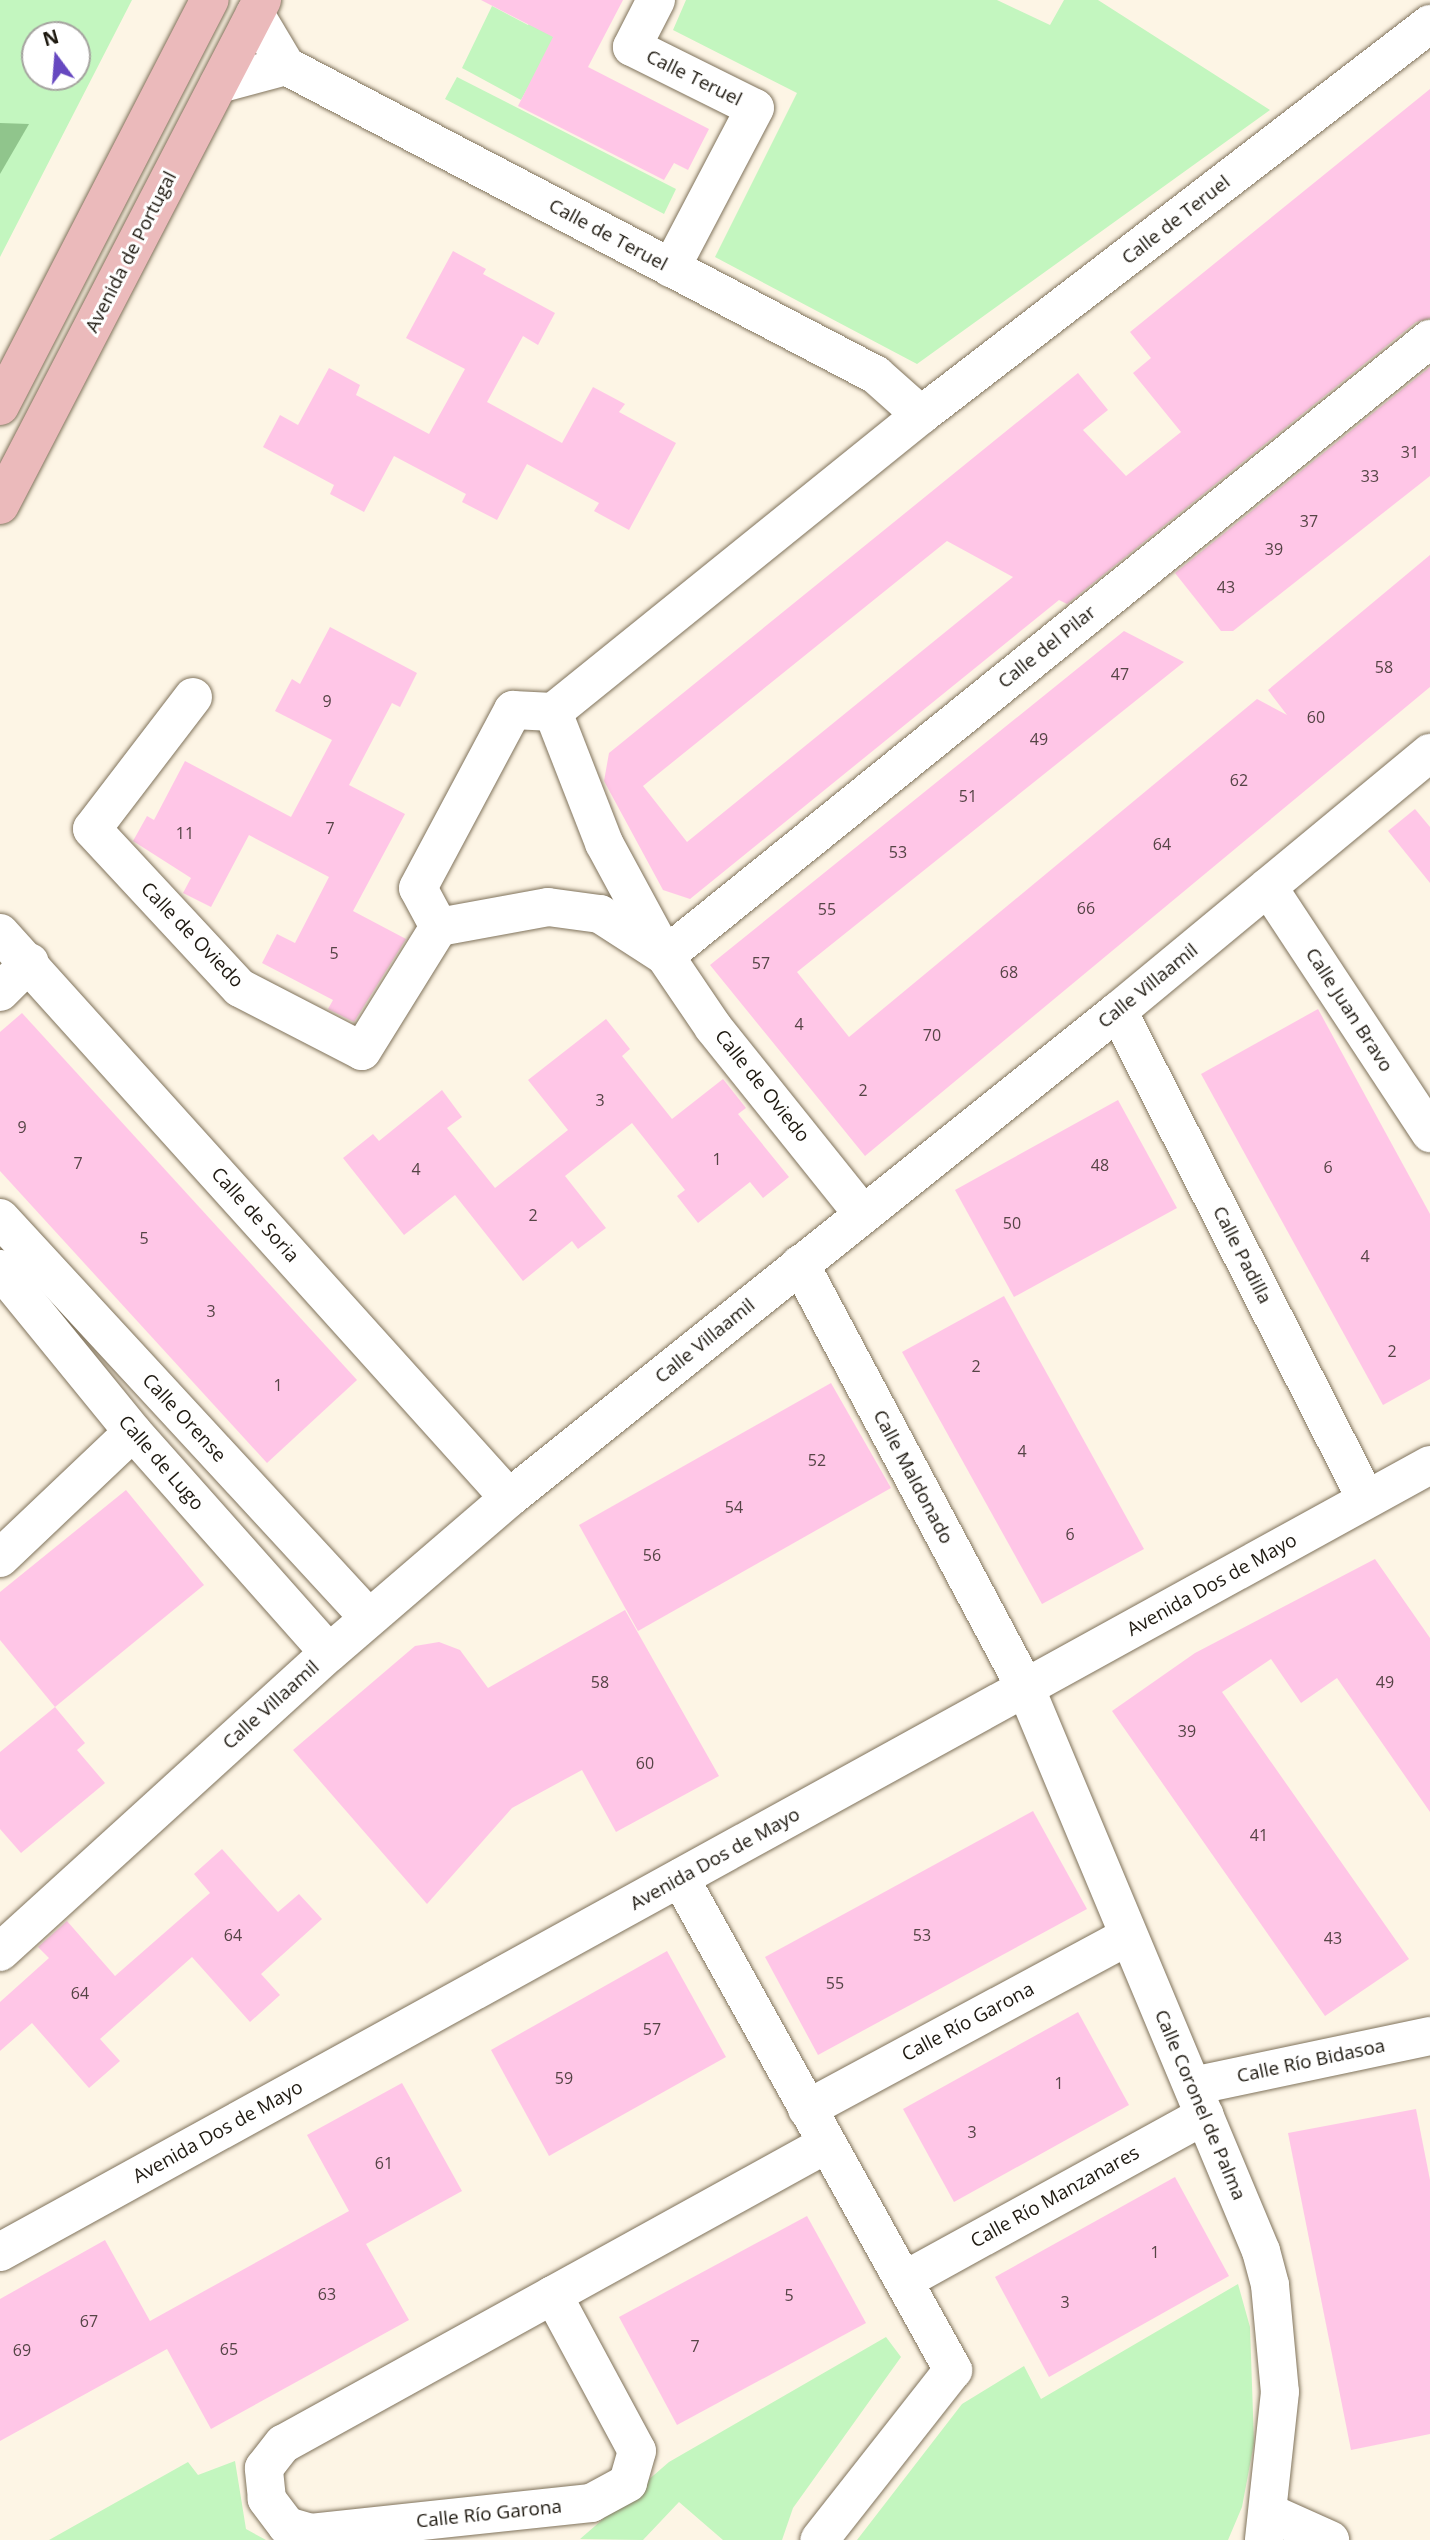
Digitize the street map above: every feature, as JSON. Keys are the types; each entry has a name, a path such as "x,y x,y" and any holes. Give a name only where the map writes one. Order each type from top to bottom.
{"main road":[{"path":"0,406 210,0"},
{"name":"Avenida de Portugal","path":"0,505 259,7"}],"street":[{"name":"Calle Teruel","path":"656,0 632,47 755,107 671,268"},
{"path":"219,84 286,66 259,7"},
{"name":"Calle de Teruel","path":"553,712 921,415 1430,24"},
{"name":"Calle de Teruel","path":"286,66 876,375 921,415"},
{"name":"Calle del Pilar","path":"665,956 1430,339"},
{"name":"Calle de Oviedo","path":"193,697 92,829 240,988 362,1051 439,927 548,907 600,914 665,956"},
{"path":"439,927 418,888 513,710 553,712"},
{"name":"Calle de Oviedo","path":"553,712 604,842 665,956 713,1027 863,1214"},
{"name":"Calle Villaamil","path":"0,1952 329,1653 509,1498 1118,1012 1430,753"},
{"name":"Calle Juan Bravo","path":"1268,887 1430,1133"},
{"name":"Calle de Soria","path":"0,933 30,962 509,1498"},
{"path":"0,992 30,962"},
{"name":"Calle Padilla","path":"1118,1012 1366,1499"},
{"name":"Calle Orense","path":"0,1218 369,1618"},
{"name":"Calle Maldonado","path":"800,1265 1026,1689"},
{"name":"Calle de Lugo","path":"0,1269 133,1432 329,1653"},
{"path":"0,1558 133,1432"},
{"name":"Avenida Dos de Mayo","path":"0,2252 1430,1465"},
{"name":"Calle Coronel de Palma","path":"1026,1689 1199,2101 1270,2285 1280,2392 1267,2527"},
{"path":"680,1878 953,2370 819,2540"},
{"name":"Calle Río Garona","path":"807,2109 1128,1936"},
{"name":"Calle Río Bidasoa","path":"1199,2101 1430,2036"},
{"name":"Calle Río Manzanares","path":"905,2280 1199,2101"},
{"name":"Calle Río Garona","path":"553,2295 637,2451 628,2483 592,2503 311,2533 287,2526 267,2500 264,2468 284,2444 553,2295 826,2144"},
{"path":"1267,2527 1330,2540"}],"green space":[{"path":"0,0 132,0 91,80 91,21 21,21 21,91 85,91 0,257"},
{"path":"542,0 570,12 521,100 462,68 492,6 528,25"},
{"path":"686,0 997,0 1050,25 1064,0 1098,0 1270,110 917,364 715,257 797,93 673,30"},
{"path":"457,77 676,189 664,214 445,99"},
{"path":"0,123 29,124 0,174"},
{"path":"1238,2284 1250,2327 1254,2443 1242,2507 1228,2540 857,2540 962,2404 1024,2366 1041,2399"},
{"path":"886,2337 901,2357 793,2508 782,2540 723,2540 679,2502 643,2540 580,2539 669,2462"},
{"path":"235,2461 246,2529 266,2540 49,2540 188,2462 198,2475"}],"building":[{"path":"481,0 623,0 588,67 709,129 688,170 674,163 664,180 518,106 553,37"},
{"path":"1430,89 1430,318 1416,322 1067,604 1059,600 690,899 663,890 604,781 609,753 1078,373 1108,410 1083,430 1126,476 1181,432 1133,373 1151,358 1130,332","holes":["947,541 1013,577 687,842 643,786"]},
{"path":"453,251 486,269 483,274 555,313 538,345 523,336 487,402 562,443 593,387 625,404 619,412 676,443 629,530 594,511 599,503 527,464 497,520 462,502 466,494 394,456 364,512 330,494 334,485 263,447 280,415 298,425 329,368 360,385 356,395 429,434 465,369 406,338"},
{"path":"1430,367 1430,476 1233,631 1221,631 1175,573"},
{"path":"1430,555 1430,687 865,1156 710,965 1124,631 1184,662 797,972 849,1037 1257,699 1287,715 1268,690"},
{"path":"330,627 417,673 400,707 392,703 349,785 405,814 353,911 406,939 354,1022 328,1009 333,1000 262,963 277,934 295,943 329,877 249,835 211,907 183,893 191,878 133,841 147,816 154,820 185,761 291,817 332,740 275,711 292,679 300,684"},
{"path":"1415,809 1430,827 1430,883 1388,831"},
{"path":"1318,1009 1430,1214 1430,1379 1383,1405 1201,1074"},
{"path":"22,1013 357,1380 267,1463 0,1171 0,1032"},
{"path":"606,1019 630,1049 622,1056 672,1119 723,1079 746,1108 738,1114 789,1177 763,1198 750,1182 698,1223 677,1196 685,1190 632,1123 565,1176 606,1228 578,1249 572,1241 523,1281 455,1195 404,1235 343,1158 373,1134 379,1141 442,1090 462,1117 447,1128 495,1188 568,1130 528,1080"},
{"path":"1118,1100 1177,1208 1014,1297 955,1190"},
{"path":"1004,1296 1144,1549 1042,1604 902,1352"},
{"path":"831,1383 891,1488 638,1631 579,1525"},
{"path":"126,1490 204,1585 55,1707 0,1640 0,1592"},
{"path":"1375,1559 1430,1638 1430,1812 1337,1678 1301,1703 1271,1659 1222,1692 1409,1959 1325,2016 1112,1711 1195,1653"},
{"path":"625,1610 719,1776 616,1832 582,1770 512,1808 427,1904 293,1750 415,1646 439,1642 460,1650 488,1688"},
{"path":"55,1707 85,1743 77,1750 105,1783 21,1853 0,1829 0,1752"},
{"path":"1033,1811 1087,1909 818,2055 765,1957"},
{"path":"222,1849 278,1912 299,1894 322,1919 261,1974 280,1995 250,2022 192,1957 100,2039 120,2061 89,2088 32,2023 0,2051 0,2002 49,1958 38,1947 67,1921 115,1976 210,1893 194,1874"},
{"path":"667,1951 726,2057 549,2156 491,2050"},
{"path":"1078,2012 1129,2105 954,2202 903,2109"},
{"path":"402,2083 462,2191 366,2244 409,2320 211,2429 167,2349 0,2441 0,2299 105,2240 150,2321 349,2211 307,2135"},
{"path":"1416,2109 1430,2180 1430,2434 1351,2450 1288,2133"},
{"path":"1175,2177 1229,2276 1049,2377 995,2277"},
{"path":"807,2216 866,2323 677,2425 619,2317"}]}
